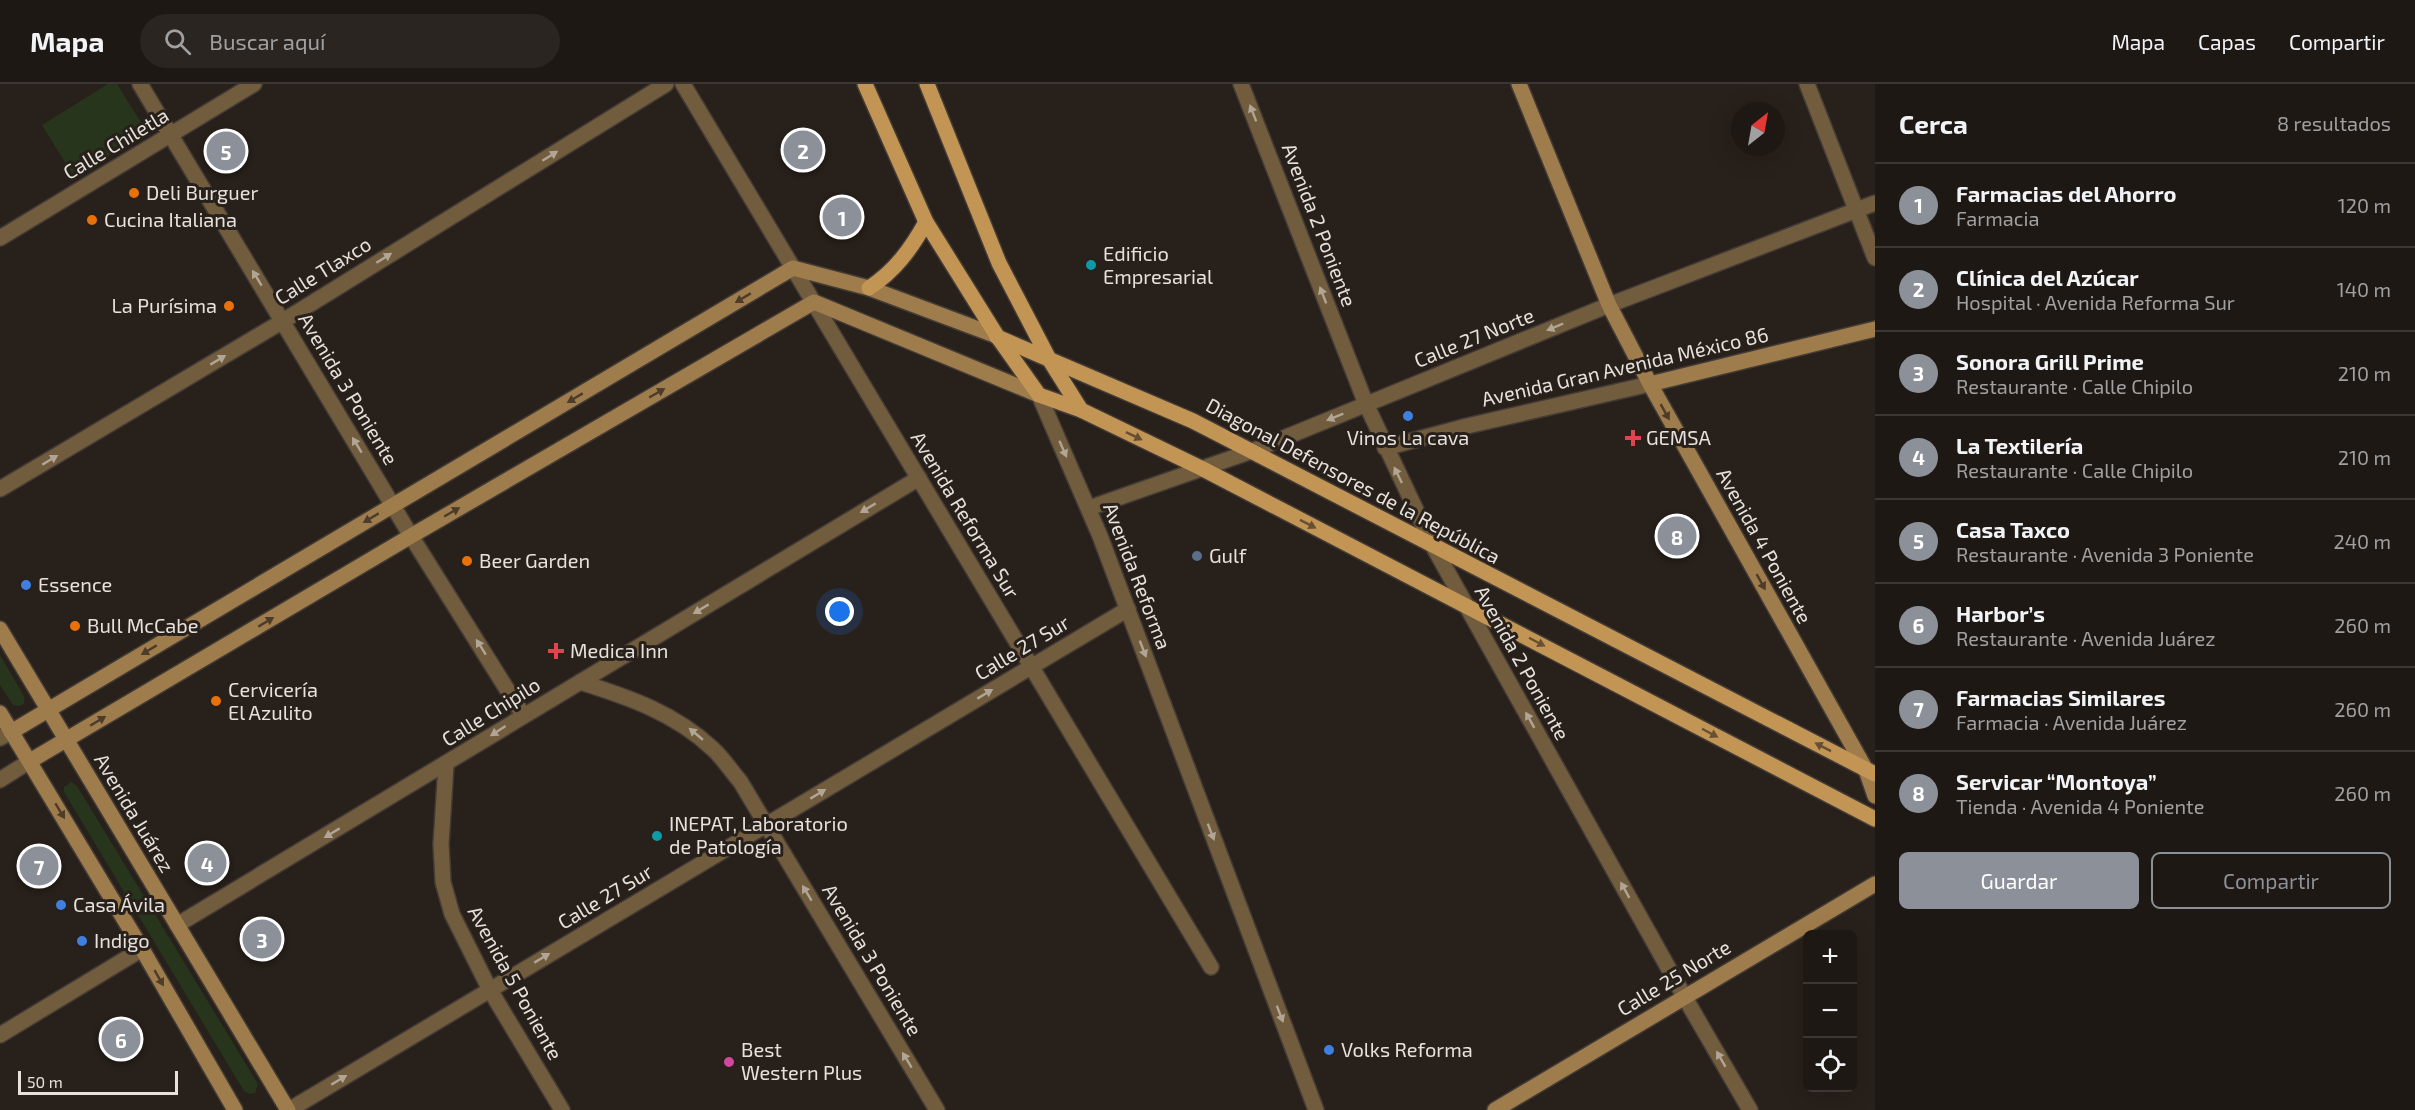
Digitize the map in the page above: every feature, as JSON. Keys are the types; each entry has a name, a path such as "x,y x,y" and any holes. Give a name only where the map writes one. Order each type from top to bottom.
{"main road":[{"name":"Avenida Reforma","path":"865,84 926,222 997,336 1039,395"},
{"path":"927,84 999,263 1049,359 1081,410"},
{"path":"869,288 882,280 904,258 926,222"},
{"name":"Diagonal Defensores de la República","path":"997,336 1193,421 1871,772"},
{"path":"1039,395 1081,410 1203,469 1875,819"}],"street":[{"name":"Avenida 3 Poniente","path":"140,84 411,536 523,715"},
{"name":"Calle Chiletla","path":"0,238 254,84"},
{"name":"Calle Tlaxco","path":"0,489 283,321 666,84"},
{"name":"Avenida Reforma Sur","path":"683,84 1211,967"},
{"name":"Avenida 2 Poniente","path":"1241,84 1366,404 1433,546 1750,1110"},
{"name":"Avenida 4 Poniente","path":"1519,84 1609,305 1650,384 1871,772 1875,796"},
{"path":"1807,84 1875,258"},
{"name":"Calle 27 Norte","path":"1089,508 1252,451 1609,305 1875,203"},
{"name":"Diagonal Defensores de la República","path":"793,268 869,288 997,336"},
{"path":"5,735 793,268"},
{"path":"0,780 411,536 814,302 1039,395"},
{"name":"Avenida Gran Avenida México 86","path":"1385,448 1467,426 1875,329"},
{"name":"Avenida Reforma","path":"1039,395 1089,508 1316,1110"},
{"name":"Calle Chipilo","path":"177,925 919,478"},
{"name":"Calle 27 Sur","path":"288,1110 1128,609"},
{"name":"Avenida Juárez","path":"0,629 288,1110"},
{"name":"Avenida 3 Poniente","path":"580,682 655,708 683,724 714,749 740,781 937,1110"},
{"path":"0,713 5,735 30,761 142,948 235,1110"},
{"name":"Avenida 5 Poniente","path":"446,765 442,809 443,882 452,914 490,990 562,1110"},
{"name":"Calle 25 Norte","path":"1495,1110 1875,884"},
{"path":"0,1035 142,948"}],"green space":[{"path":"108,84 117,84 147,132 74,177 42,125"},
{"path":"0,655 24,696 24,703 20,706 13,705 0,685"},
{"path":"71,782 77,786 258,1084 255,1093 250,1094 244,1091 64,792 64,787"}],"place":[{"name":"Clínica del Azúcar","path":"803,150"},
{"name":"Casa Taxco","path":"226,151"},
{"name":"Deli Burguer","path":"134,193"},
{"name":"Farmacias del Ahorro","path":"842,217"},
{"name":"Cucina Italiana","path":"92,220"},
{"name":"Edificio Empresarial","path":"1091,265"},
{"name":"La Purísima","path":"229,306"},
{"name":"Vinos La cava","path":"1408,416"},
{"name":"GEMSA","path":"1633,438"},
{"name":"Servicar “Montoya”","path":"1677,536"},
{"name":"Gulf","path":"1197,556"},
{"name":"Beer Garden","path":"467,561"},
{"name":"Essence","path":"26,585"},
{"name":"Bull McCabe","path":"75,626"},
{"name":"Medica Inn","path":"556,651"},
{"name":"Cervicería El Azulito","path":"216,701"},
{"name":"INEPAT, Laboratorio de Patología","path":"657,836"},
{"name":"La Textilería","path":"207,863"},
{"name":"Farmacias Similares","path":"39,866"},
{"name":"Casa Ávila","path":"61,905"},
{"name":"Sonora Grill Prime","path":"262,939"},
{"name":"Indigo","path":"82,941"},
{"name":"Harbor’s","path":"121,1039"},
{"name":"Volks Reforma","path":"1329,1050"},
{"name":"Best Western Plus","path":"729,1062"}]}
